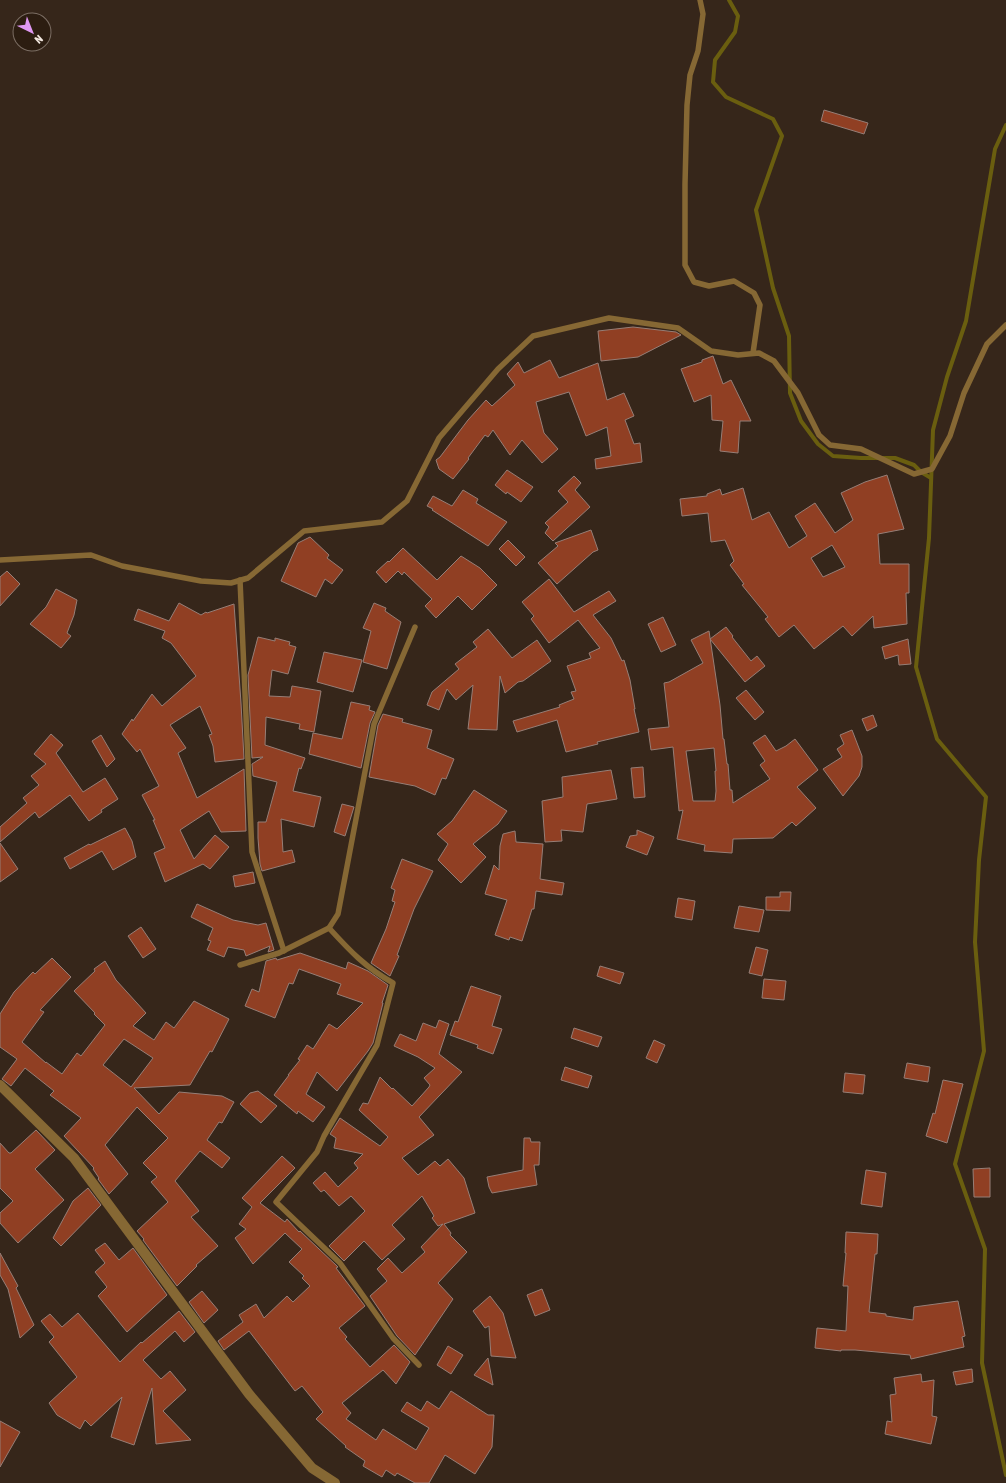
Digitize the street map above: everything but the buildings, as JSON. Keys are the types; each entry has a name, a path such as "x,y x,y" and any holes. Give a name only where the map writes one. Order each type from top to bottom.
{"street":[{"path":"0,1085 74,1158 249,1394 312,1468 335,1483"}],"lane":[{"path":"700,0 703,14 698,52 690,75 687,105 685,265 694,282 709,286 734,281 754,293 760,305 752,353"},
{"path":"0,560 91,556 122,566 201,581 231,583 248,578 304,531 382,522 407,501 438,438 498,369 533,336 609,318 678,328 711,351 738,355 758,353 774,361 798,393 819,435 830,444 861,449 914,474 932,469 950,436 964,393 987,344 1006,325"},
{"path":"240,580 252,852 284,951"},
{"path":"240,965 284,951 329,928 338,914 374,724 415,627"},
{"path":"329,928 352,953 374,973 392,983 377,1045 324,1136 317,1152 276,1202 340,1262 392,1338 419,1365"}],"waterway":[{"path":"729,0 738,16 735,32 715,60 713,82 726,97 773,119 782,136 756,210 773,288 789,336 790,393 801,421 818,444 833,456 895,458 914,465 921,472 931,478"},
{"path":"1006,125 995,149 966,321 947,377 933,430 929,538 916,667 937,739 986,797 979,860 975,942 984,1051 955,1164 985,1249 982,1363 1006,1475"}]}
